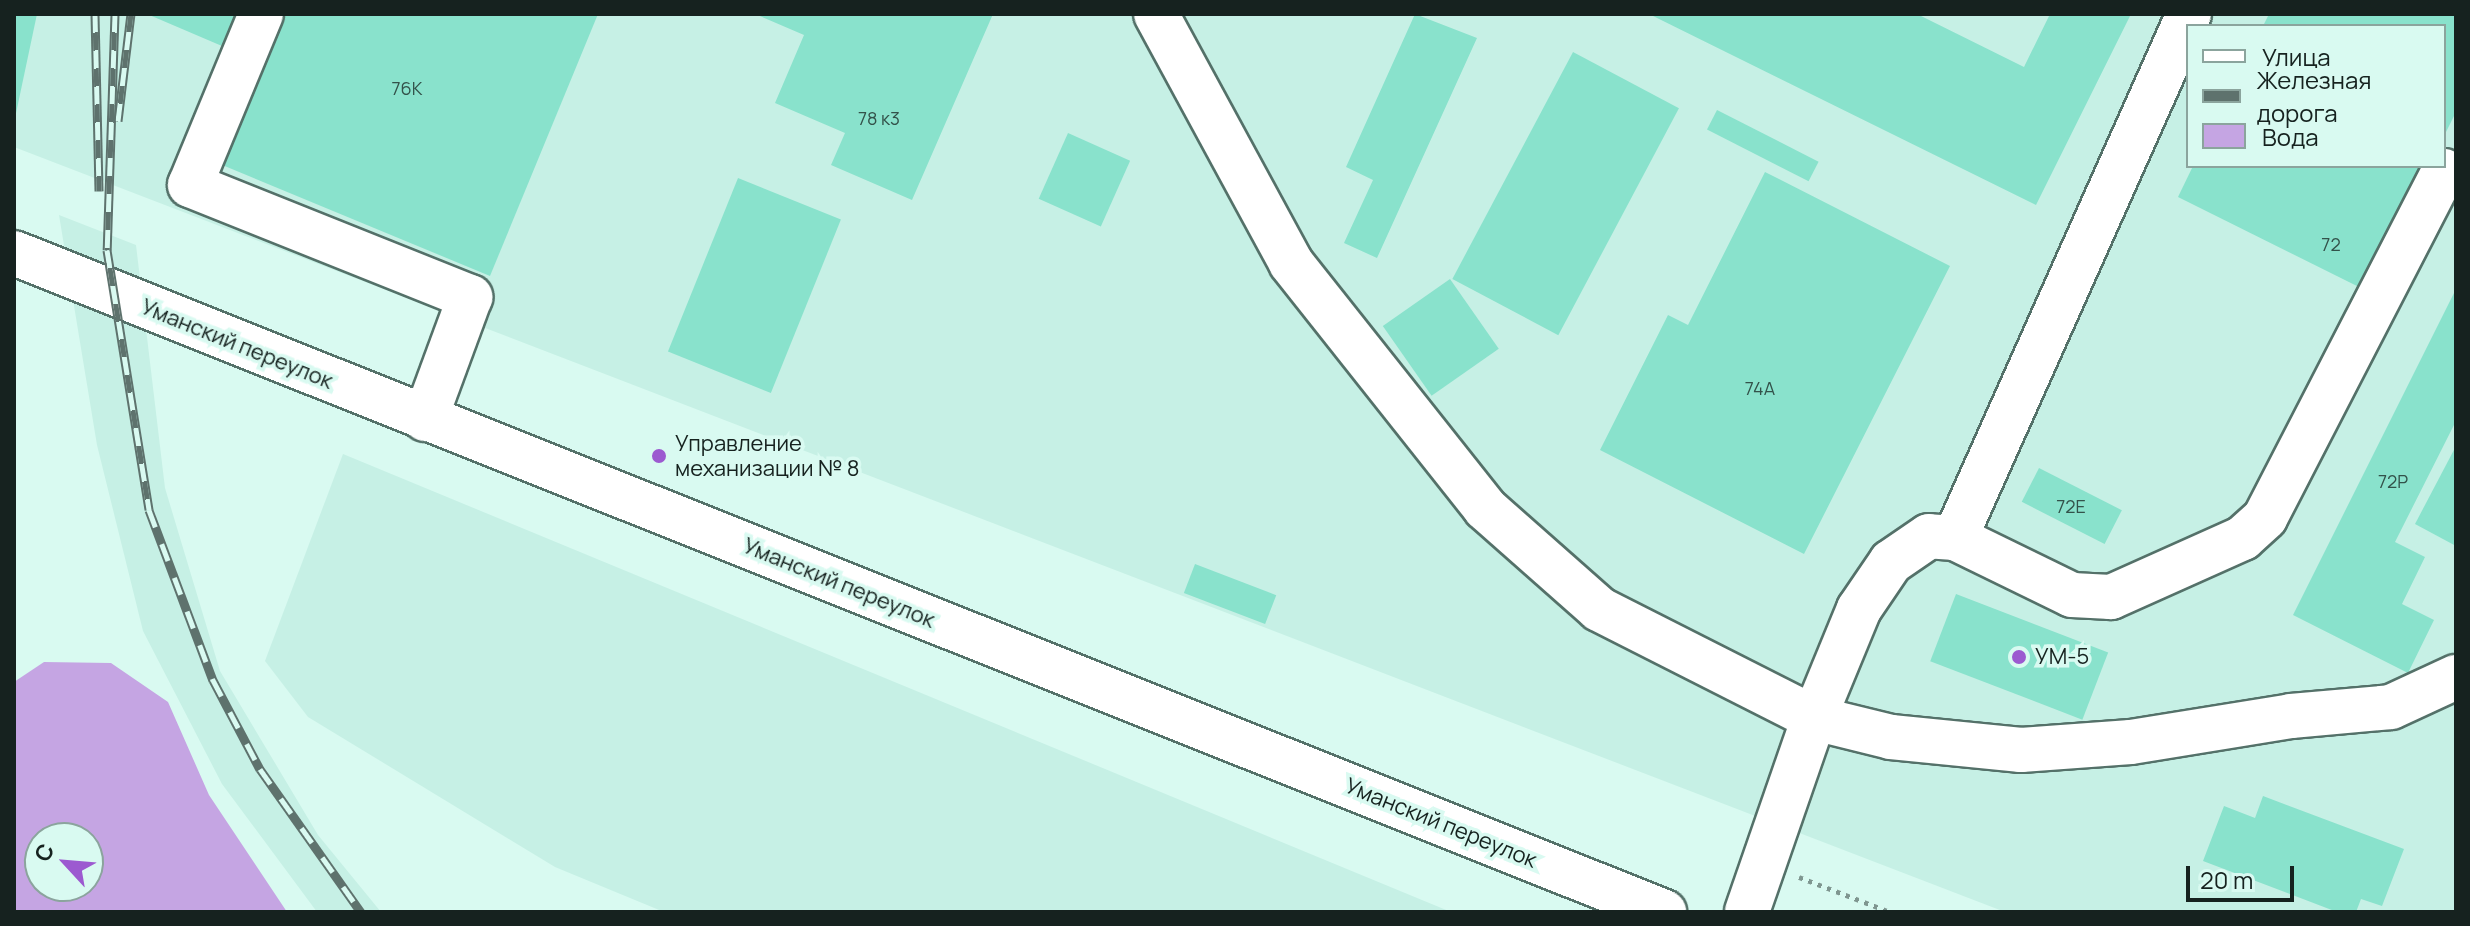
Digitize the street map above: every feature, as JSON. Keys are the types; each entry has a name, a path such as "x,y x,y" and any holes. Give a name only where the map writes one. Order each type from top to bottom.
{"street":[{"path":"261,14 190,185 470,297 425,419"},
{"path":"1156,14 1291,263 1485,508 1599,609 1814,718 1891,737 2021,750 2131,742 2291,716 2391,707 2456,677"},
{"path":"1955,538 2189,14"},
{"path":"1747,912 1814,718 1859,609 1891,562 1929,536 1955,538 2072,595 2111,597 2243,538 2265,518 2444,171"},
{"name":"Уманский переулок","path":"14,253 1664,912"}],"path":[{"path":"1764,864 1890,912"}],"shaded area":[{"path":"14,14 2456,14 2456,912 2005,912 14,147"},
{"path":"59,215 136,245 165,488 220,671 318,835 381,912 317,912 222,784 143,631 97,445"},
{"path":"343,454 1451,912 664,912 555,867 308,717 265,661"}],"water":[{"path":"44,662 111,663 168,702 209,795 287,912 14,912 14,682"}],"building":[{"path":"14,14 37,14 15,118 14,118"},
{"path":"147,14 252,14 236,52"},
{"path":"277,14 598,14 490,276 215,162"},
{"path":"755,14 993,14 912,200 831,165 845,133 775,103 804,35"},
{"path":"1415,14 1477,38 1377,258 1344,243 1373,180 1346,167"},
{"path":"1649,14 1917,14 2024,67 2050,14 2131,14 2036,205"},
{"path":"2269,14 2456,14 2456,112 2446,132 2446,24 2264,24"},
{"path":"1573,52 1679,108 1558,335 1452,279"},
{"path":"1717,110 1819,162 1809,181 1707,130"},
{"path":"1068,133 1130,161 1101,226 1039,199"},
{"path":"2192,168 2428,168 2367,291 2178,197"},
{"path":"1765,172 1950,266 1804,554 1600,450 1668,315 1688,325"},
{"path":"738,178 841,220 771,393 668,351"},
{"path":"1450,279 1499,349 1432,396 1383,326"},
{"path":"2456,289 2456,421 2395,542 2425,557 2402,604 2434,620 2408,673 2293,615"},
{"path":"2456,446 2456,546 2415,524"},
{"path":"2039,468 2122,510 2105,544 2022,502"},
{"path":"1195,564 1276,595 1265,624 1184,593"},
{"name":"УМ-5","path":"1956,594 2108,652 2082,720 1930,661"},
{"path":"2263,796 2404,849 2382,906 2361,899 2356,912 2337,912 2203,861 2224,806 2255,818"}],"railway":[{"path":"95,14 99,191"},
{"path":"115,14 107,250 149,510 213,680 260,769 361,912"},
{"path":"118,121 131,14"}],"place":[{"name":"Управление механизации № 8","path":"659,456"},
{"name":"УМ-5","path":"2019,657"}]}
